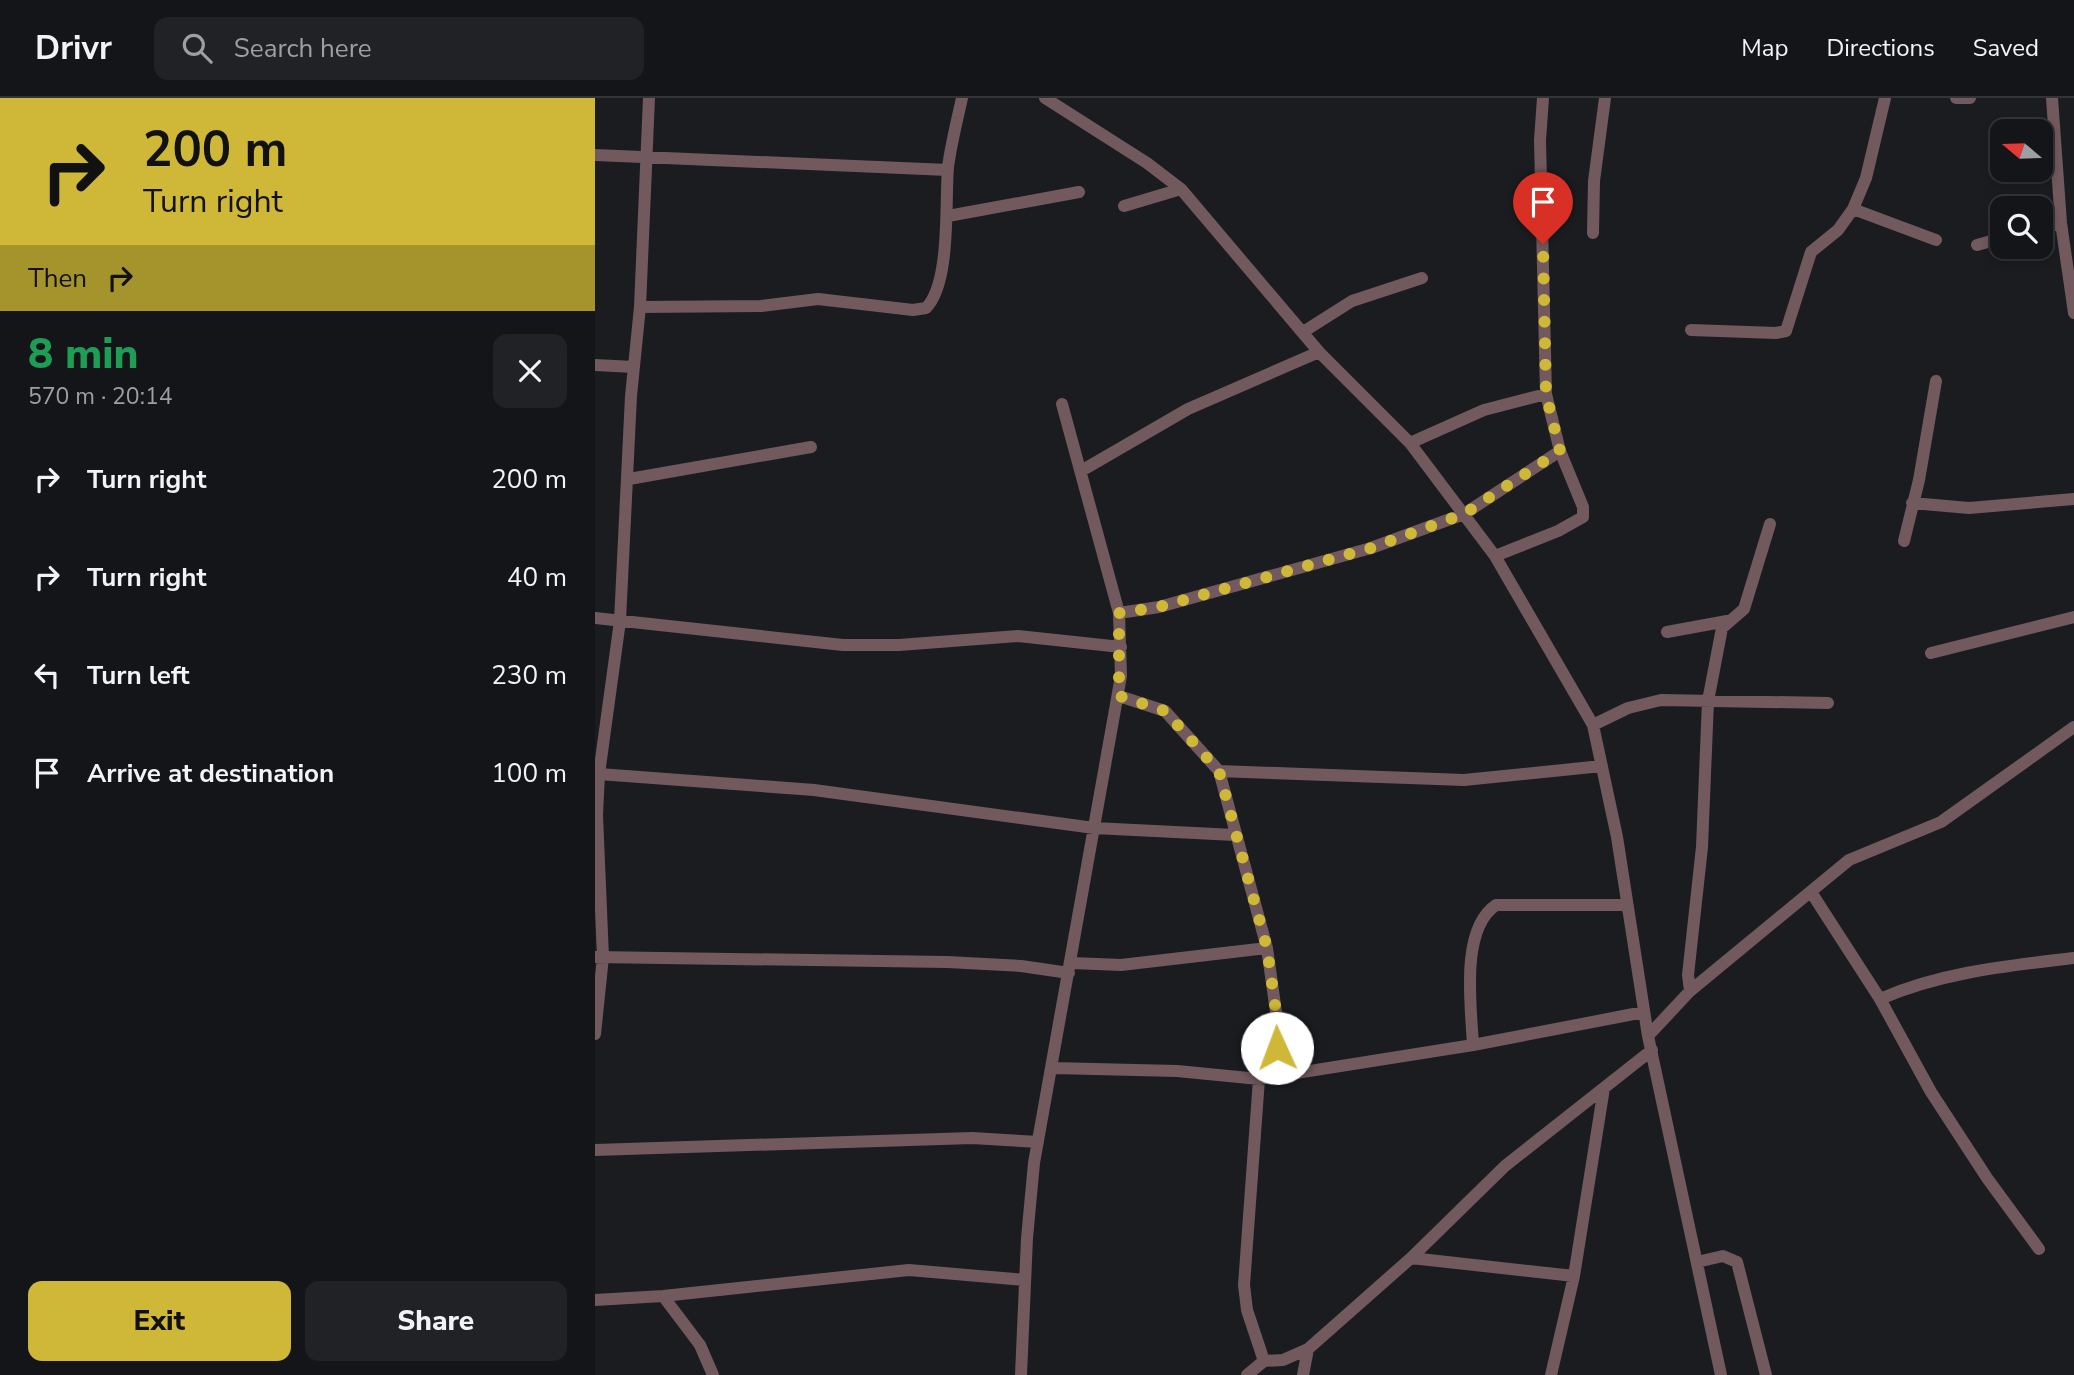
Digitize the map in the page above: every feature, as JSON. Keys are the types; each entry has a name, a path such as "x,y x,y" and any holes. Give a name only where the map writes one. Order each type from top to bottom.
{"street":[{"path":"595,1034 599,957 596,815 620,621 633,367 640,307 644,157 649,98"},
{"path":"640,307 761,306 818,299 913,310 926,308 937,290 948,216 948,170 962,98"},
{"path":"1045,98 1147,163 1181,189 1319,352 1410,443 1495,556 1593,725 1617,837 1644,1012 1721,1375"},
{"path":"1495,556 1557,531 1583,517 1583,508 1560,451 1546,394 1540,140 1543,98"},
{"path":"1593,233 1594,181 1605,98"},
{"path":"1691,330 1776,333 1786,331 1811,253 1838,230 1853,209 1866,178 1885,98"},
{"path":"1956,98 1970,98"},
{"path":"2052,98 2061,223 2074,313"},
{"path":"595,155 948,170"},
{"path":"1124,206 1181,189"},
{"path":"948,216 1079,192"},
{"path":"1853,209 1936,240"},
{"path":"2053,225 2061,223"},
{"path":"1977,245 1990,241"},
{"path":"1303,332 1352,301 1422,278"},
{"path":"1081,471 1188,409 1319,352"},
{"path":"595,365 633,367"},
{"path":"1904,541 1936,381"},
{"path":"1410,443 1484,410 1546,394"},
{"path":"1021,1375 1031,1182 1119,696 1119,613 1062,404"},
{"path":"629,479 811,447"},
{"path":"1119,613 1159,607 1371,548 1464,514 1560,451"},
{"path":"1912,503 1969,508 2074,499"},
{"path":"1691,991 1688,975 1704,820 1708,701 1722,628 1744,609 1770,524"},
{"path":"1931,653 2074,617"},
{"path":"595,618 843,645 899,645 1019,636 1121,647"},
{"path":"1667,632 1727,621"},
{"path":"1119,696 1165,711 1219,771 1267,948 1277,1019 1275,1077"},
{"path":"1593,725 1645,703 1828,703"},
{"path":"1649,1036 1691,991 1849,860 1941,822 2074,727"},
{"path":"1219,771 1464,780 1601,766"},
{"path":"599,774 814,790 1094,828 1235,835"},
{"path":"1811,892 1880,999 1931,1091 1987,1178 2039,1249"},
{"path":"1473,1045 1469,978 1476,936 1485,912 1496,905 1626,905"},
{"path":"599,957 957,962 1070,968 1133,964 1267,948"},
{"path":"1880,999 1927,980 1968,971 2074,958"},
{"path":"1053,1068 1177,1071 1259,1079 1473,1045 1644,1012"},
{"path":"1247,1375 1264,1361 1283,1360 1308,1349 1411,1258 1505,1166 1652,1051"},
{"path":"1259,1079 1244,1285 1247,1310 1264,1361"},
{"path":"1551,1375 1574,1276 1604,1088"},
{"path":"595,1150 972,1138 1038,1142"},
{"path":"1697,1262 1723,1256 1737,1262 1766,1375"},
{"path":"1411,1258 1574,1276"},
{"path":"595,1300 663,1296 909,1270 1025,1280"},
{"path":"663,1296 700,1345 713,1375"},
{"path":"1303,1375 1308,1349"}],"route":[{"path":"1277,1048 1277,1019 1267,948 1219,771 1165,711 1119,696 1119,613 1159,607 1371,548 1464,514 1560,451 1546,394 1543,244"}]}
